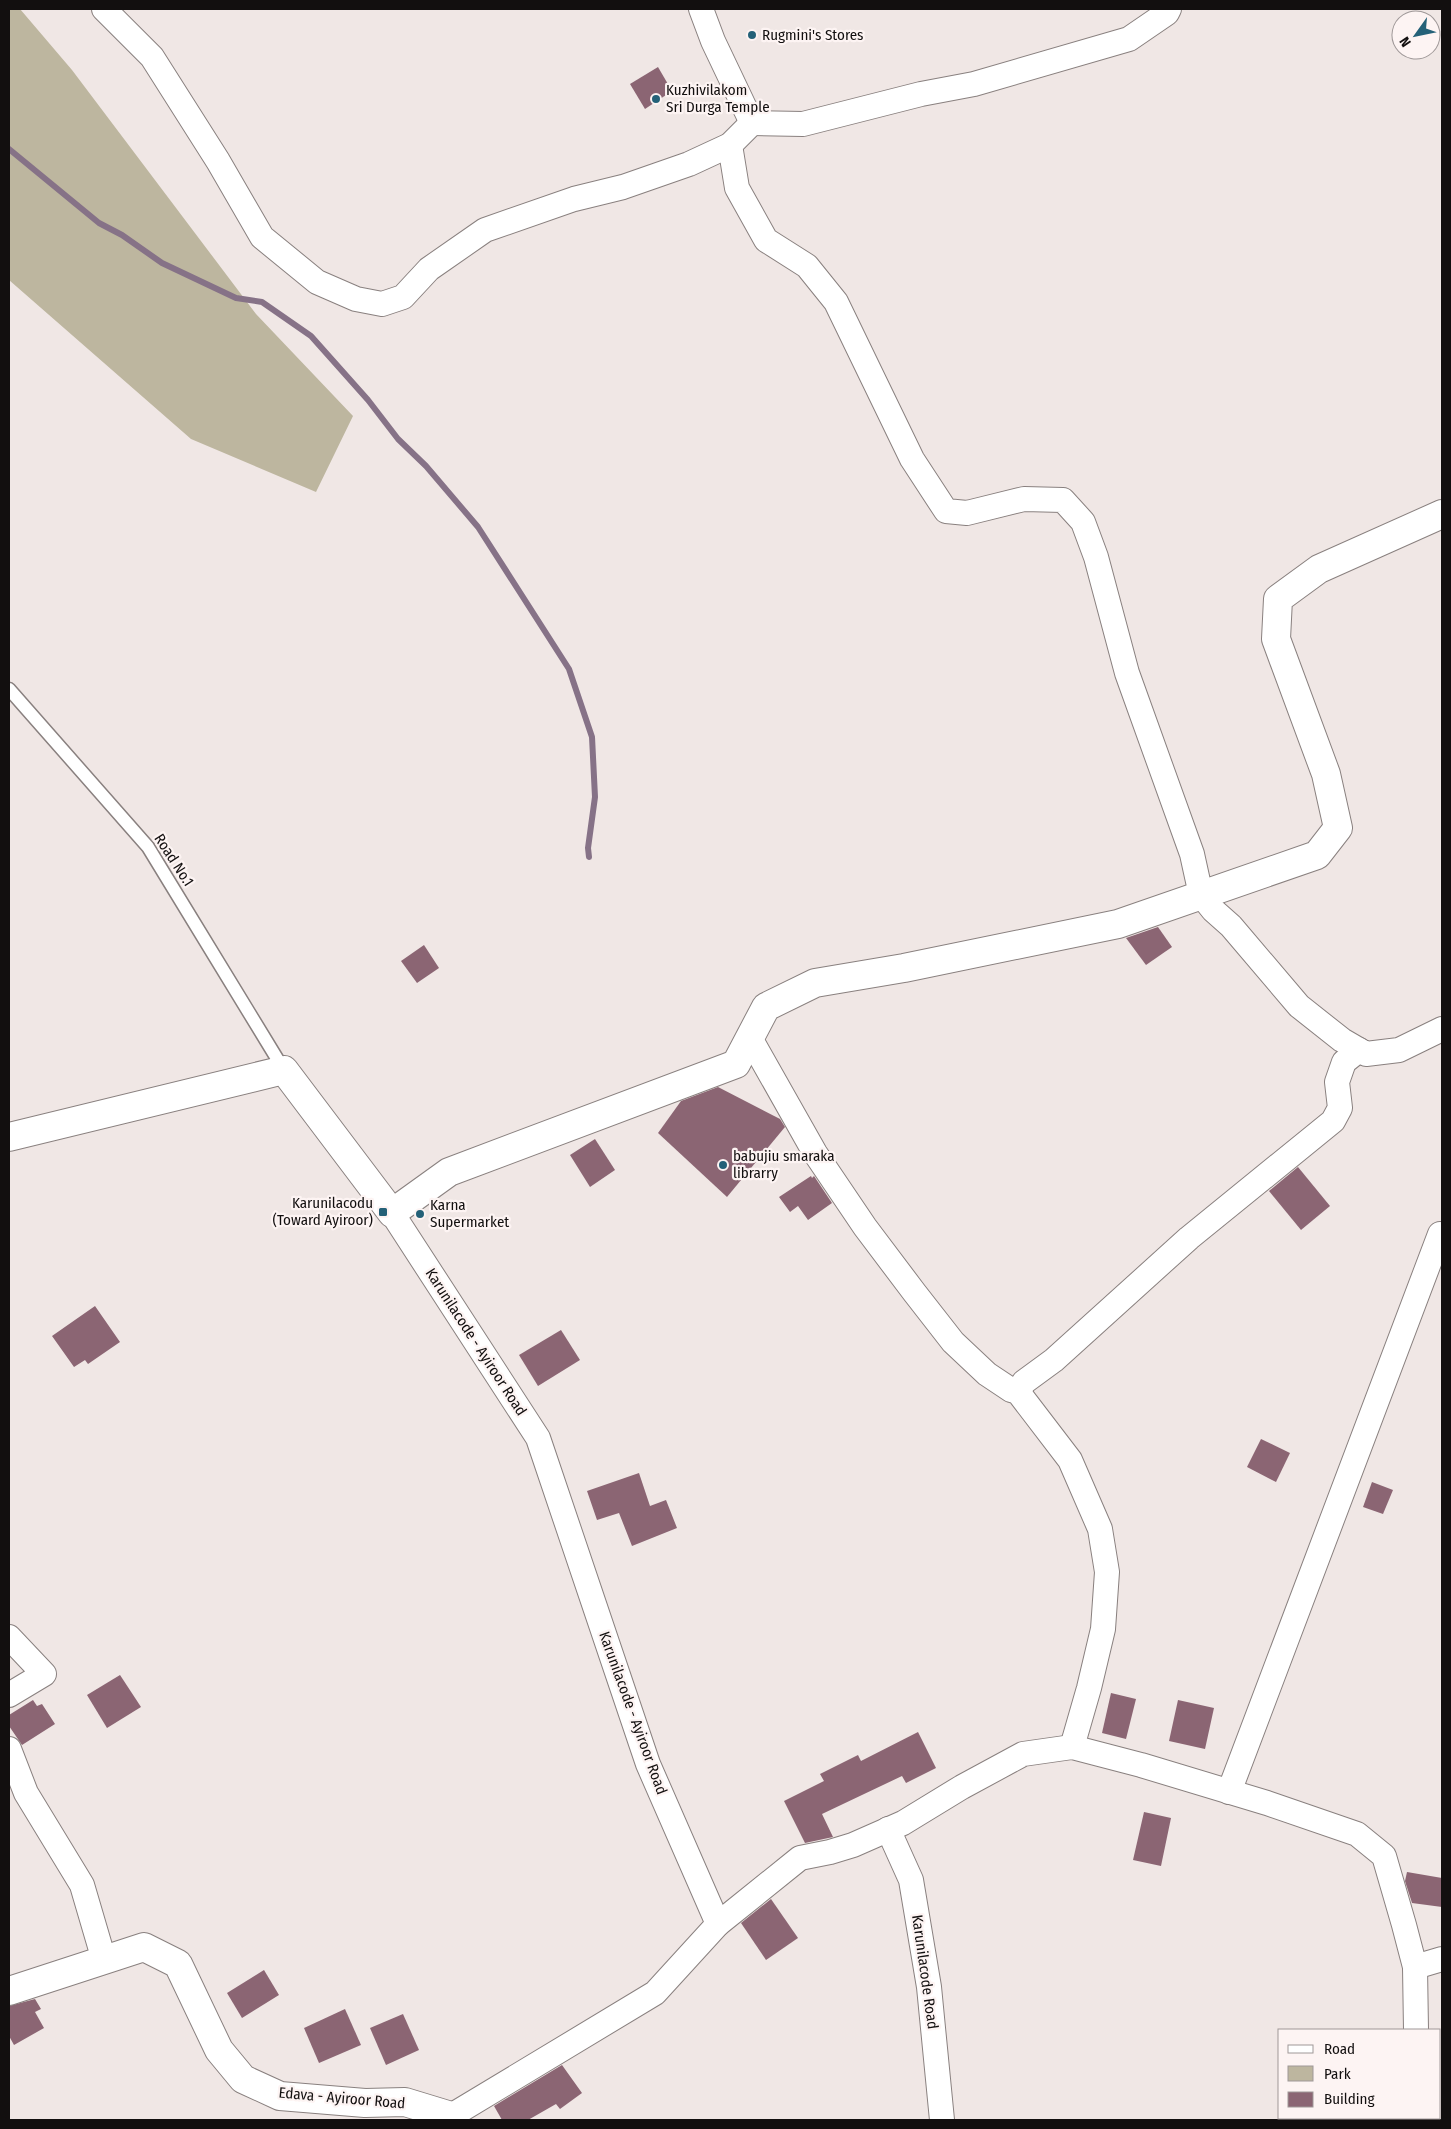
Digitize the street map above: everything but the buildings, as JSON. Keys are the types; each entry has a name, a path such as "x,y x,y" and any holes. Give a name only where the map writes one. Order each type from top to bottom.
{"main road":[{"path":"9,1137 284,1070 392,1213 449,1172 736,1064 766,1007 816,983 904,968 1118,924 1317,855 1338,828 1326,774 1276,639 1278,599 1319,569 1442,514"},
{"name":"Edava - Ayiroor Road","path":"9,1991 144,1947 178,1964 219,2050 243,2079 280,2096 365,2103 405,2102 453,2118"}],"street":[{"path":"701,9 713,41 752,123"},
{"path":"113,11 152,57 218,161 262,237 317,282 356,299 382,304 403,297 429,269 485,230 574,199 623,187 689,164 730,145 752,123 803,124 921,94 974,84 1129,39 1167,13 1169,9"},
{"path":"730,145 736,188 766,240 807,266 836,302 912,459 946,511 967,513 1024,500 1063,500 1083,522 1096,557 1127,673 1192,854 1201,895 1213,910 1231,926 1300,1006 1342,1040 1366,1054 1399,1050 1442,1029"},
{"path":"750,1038 815,1153 865,1227 914,1292 953,1342 988,1374 1011,1390 1018,1392 1070,1460 1100,1529 1107,1572 1103,1629 1072,1747"},
{"path":"1018,1392 1024,1382 1054,1360 1189,1238 1333,1121 1340,1108 1336,1082 1344,1062 1359,1050"},
{"name":"Karunilacode - Ayiroor Road","path":"392,1213 538,1438 648,1764 718,1924"},
{"path":"1229,1792 1440,1234"},
{"path":"9,1637 44,1674 9,1695"},
{"path":"453,2118 655,1993 718,1924 800,1858 853,1845 903,1823 962,1787 1023,1754 1072,1747 1141,1765 1268,1803 1357,1834 1384,1856 1415,1967 1416,2029"},
{"path":"9,1748 26,1794 82,1884 104,1960"},
{"name":"Karunilacode Road","path":"888,1828 911,1880 929,1987 942,2120"},
{"path":"1415,1967 1442,1959"}],"lane":[{"name":"Road No.1","path":"9,689 148,847 284,1070"}],"green space":[{"path":"9,9 20,9 72,70 256,314 353,416 316,492 191,439 9,280"}],"waterway":[{"path":"9,149 99,223 122,235 162,263 236,298 262,302 311,336 368,400 398,439 426,466 478,527 569,669 592,737 595,797 588,848 589,857"}],"place":[{"name":"Rugmini's Stores","path":"752,35"},
{"name":"Kuzhivilakom Sri Durga Temple","path":"656,99"},
{"name":"babujiu smaraka librarry","path":"723,1165"},
{"name":"Karunilacodu (Toward Ayiroor)","path":"383,1212"},
{"name":"Karna Supermarket","path":"420,1214"}]}
